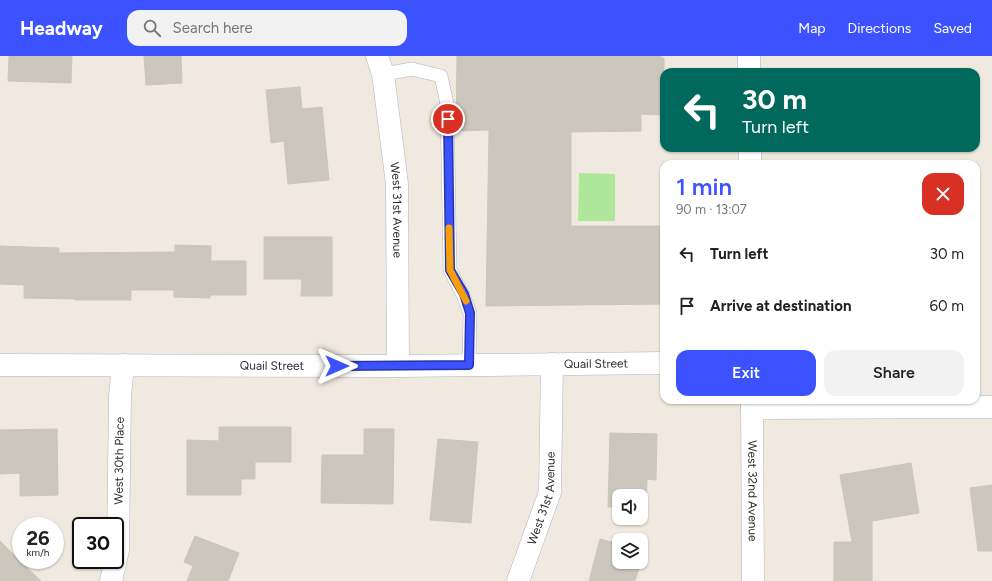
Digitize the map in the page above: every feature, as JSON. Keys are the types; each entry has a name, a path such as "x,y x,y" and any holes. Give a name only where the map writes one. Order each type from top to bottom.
{"street":[{"path":"749,56 749,68"},
{"name":"West 31st Avenue","path":"380,65 396,184 398,366"},
{"name":"Quail Street","path":"0,365 398,366 660,363"},
{"name":"West 31st Avenue","path":"518,581 550,492 552,364"},
{"name":"West 30th Place","path":"111,581 118,550 120,396 124,365"},
{"path":"752,404 992,407"},
{"name":"West 32nd Avenue","path":"752,404 753,581"}],"lane":[{"path":"380,65 412,69 441,76 447,104 450,270 464,294 470,313 469,365"}],"green space":[{"path":"579,173 615,174 615,221 578,221"}],"building":[{"path":"9,56 72,56 71,83 8,81"},
{"path":"144,56 181,56 182,83 146,85"},
{"path":"457,56 661,56 661,58 664,58 664,68 660,68 660,115 641,114 641,131 571,132 571,226 660,226 660,304 486,306 489,130 456,131"},
{"path":"300,87 302,109 322,107 329,180 288,184 284,141 271,143 266,90"},
{"path":"264,237 332,237 332,296 301,296 302,279 264,279"},
{"path":"175,245 211,246 211,261 246,261 246,295 210,295 210,298 174,297 174,290 131,290 131,300 24,298 24,285 0,284 0,246 59,248 59,253 175,252"},
{"path":"219,427 291,427 291,462 255,462 255,479 241,479 241,495 187,495 187,440 219,441"},
{"path":"57,429 58,495 20,496 20,473 0,474 0,430"},
{"path":"364,429 394,429 393,504 321,503 322,455 364,455"},
{"path":"610,433 657,434 656,480 647,479 647,489 612,489 612,507 608,507"},
{"path":"438,439 478,442 471,523 430,520"},
{"path":"911,463 919,513 872,521 872,581 834,581 834,542 852,542 840,475"},
{"path":"992,485 992,551 978,551 970,488"},
{"path":"195,536 239,553 228,581 187,581 193,566 184,562"},
{"path":"600,539 612,542 612,569 639,569 635,581 589,581"},
{"path":"0,541 12,553 12,569 28,569 41,581 0,581"}],"slow traffic":[{"path":"449,228 450,270 464,294 466,301"}],"route":[{"path":"337,366 469,365 470,313 464,294 450,270 448,119"}]}
